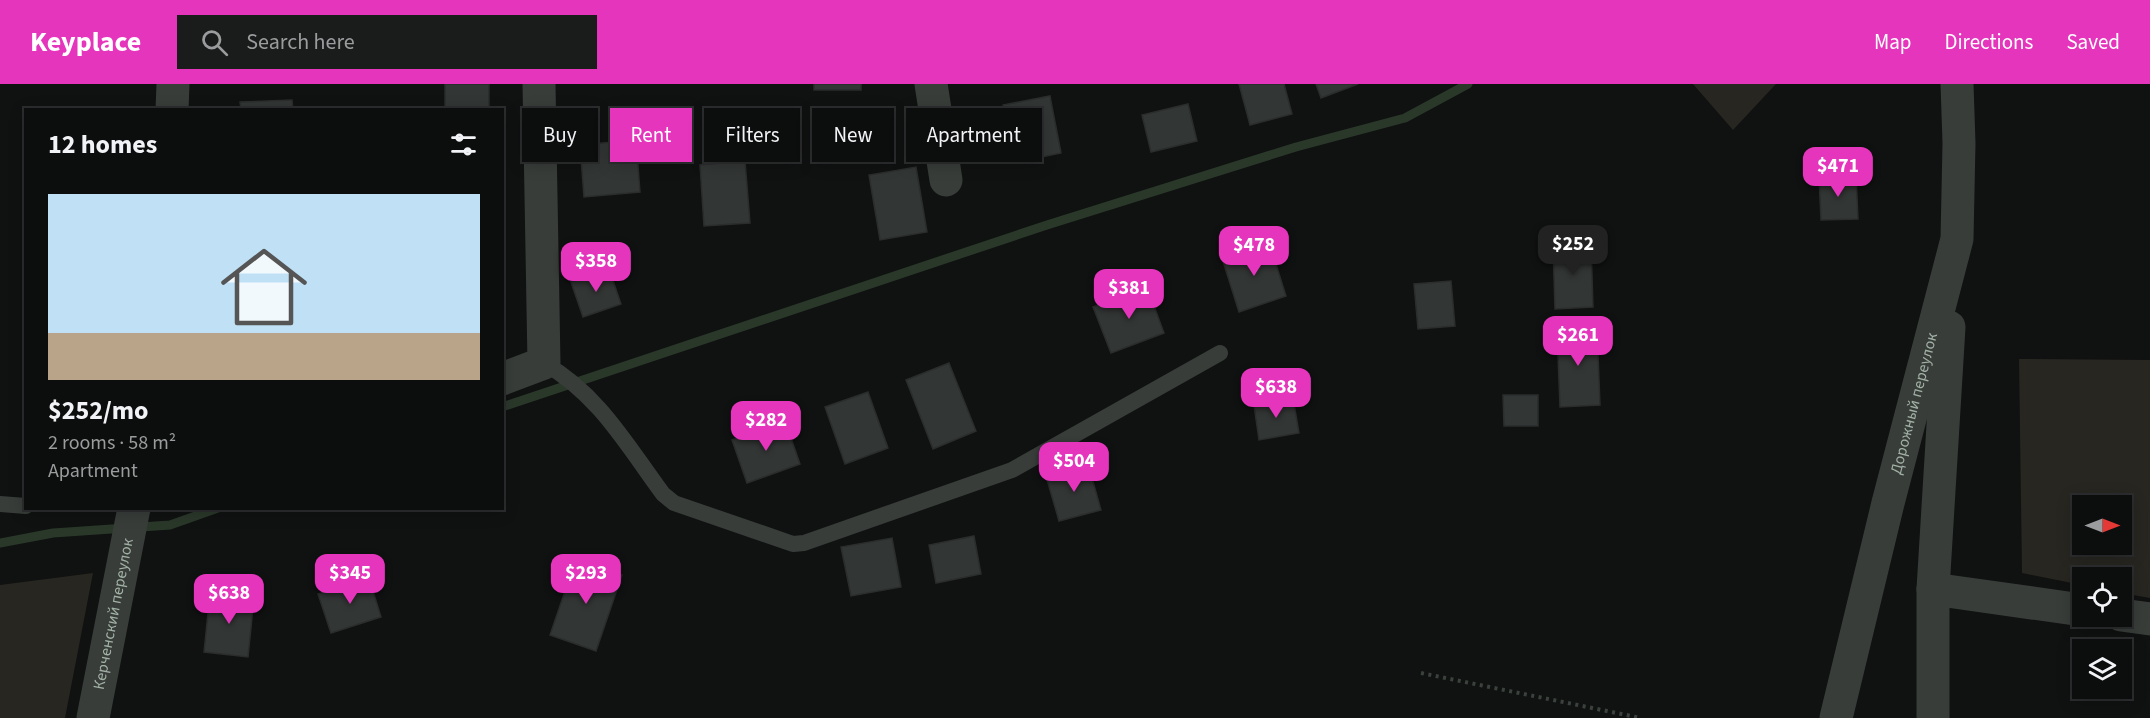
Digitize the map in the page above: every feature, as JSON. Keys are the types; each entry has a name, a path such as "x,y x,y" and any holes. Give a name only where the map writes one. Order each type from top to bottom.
{"street":[{"path":"172,108 173,84"},
{"path":"504,380 555,370 539,84"},
{"path":"931,84 946,180"},
{"name":"Дорожный переулок","path":"1836,718 1888,503 1957,239 1958,84"},
{"path":"1933,718 1933,590 1945,386 1957,239"},
{"name":"Керченский переулок","path":"93,718 134,510"},
{"path":"1933,590 2072,609"},
{"path":"2132,617 2150,619"}],"lane":[{"path":"555,370 600,407 663,494 674,503 793,544 804,543 1012,470 1220,353"},
{"path":"0,504 24,506"}],"path":[{"path":"1421,673 1641,718"}],"shaded area":[{"path":"1693,84 1776,84 1733,130"},
{"path":"2019,359 2150,360 2150,598 2132,595 2132,567 2072,567 2072,583 2022,573"},
{"path":"93,573 65,718 0,718 0,585"}],"building":[{"path":"445,84 489,84 489,108 445,108"},
{"path":"814,84 861,84 861,90 814,90"},
{"path":"1239,84 1284,84 1292,114 1250,125"},
{"path":"1316,84 1358,84 1321,98"},
{"path":"1050,96 1061,153 1042,157 1042,108 1004,108 1003,105"},
{"path":"292,100 293,108 241,108 240,102"},
{"path":"1188,104 1197,141 1151,152 1142,115"},
{"path":"610,142 610,162 638,162 640,192 584,197 581,162 598,162 598,143"},
{"path":"745,162 750,223 704,226 700,165"},
{"path":"916,167 927,232 880,240 869,175"},
{"path":"1856,175 1858,219 1821,220 1819,176"},
{"path":"1269,242 1286,296 1239,312 1222,258"},
{"path":"1591,244 1593,307 1555,309 1553,246"},
{"path":"609,269 621,304 583,317 571,282"},
{"path":"1451,281 1455,326 1418,329 1414,284"},
{"path":"1147,287 1164,333 1111,353 1093,307"},
{"path":"1597,328 1600,405 1560,407 1557,329"},
{"path":"949,363 976,431 933,449 906,380"},
{"path":"868,392 888,448 845,464 825,407"},
{"path":"1503,395 1538,395 1538,426 1504,426"},
{"path":"1293,398 1299,433 1259,440 1254,405"},
{"path":"785,421 800,464 747,483 732,440"},
{"path":"1088,464 1101,510 1059,521 1046,476"},
{"path":"974,536 981,574 936,583 929,545"},
{"path":"892,538 901,587 851,596 841,547"},
{"path":"576,559 622,575 596,651 550,635"},
{"path":"369,578 381,617 331,633 318,594"},
{"path":"210,594 254,598 248,657 204,652"}],"waterway":[{"path":"504,406 1047,225 1296,147 1405,118 1468,84"},
{"path":"0,543 53,533 170,525 212,510"}]}
